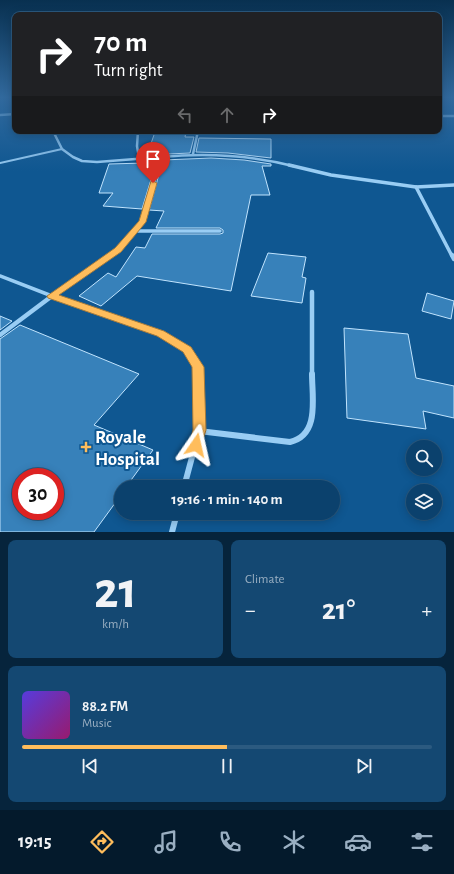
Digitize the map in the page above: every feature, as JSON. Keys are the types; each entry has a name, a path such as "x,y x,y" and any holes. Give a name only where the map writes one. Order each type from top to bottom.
{"street":[{"path":"55,134 62,148 73,157 82,161 97,162 193,154 269,160 331,175 416,187 454,185"},
{"path":"138,134 137,146 139,158"},
{"path":"193,154 197,134"},
{"path":"0,335 52,296 118,250 142,222 161,157"},
{"path":"416,187 454,259"},
{"path":"135,231 220,231"},
{"path":"200,430 290,442 299,441 306,435 312,421 312,292"},
{"path":"52,296 160,333 187,349 198,367 200,430 186,480"},
{"path":"172,532 175,520"}],"lane":[{"path":"0,163 62,148"},
{"path":"0,276 52,296"}],"building":[{"path":"154,134 186,134 185,137 194,137 190,153 147,155"},
{"path":"199,138 271,139 271,158 228,153 196,152"},
{"path":"211,158 244,160 271,164 271,166 262,166 270,195 251,195 231,291 137,276 101,306 79,296 108,273 116,277 136,247 145,248 152,234 223,233 223,230 220,228 156,228 164,211 149,210 163,160"},
{"path":"157,160 142,209 103,206 113,193 99,193 109,164 144,163 145,161"},
{"path":"268,253 306,257 302,277 306,278 302,303 251,296"},
{"path":"427,293 454,301 451,319 422,311"},
{"path":"0,316 12,321 0,330"},
{"name":"Royale Hospital","path":"20,325 139,374 94,425 153,450 131,480 114,480 114,505 94,532 0,532 0,339"},
{"path":"344,328 408,334 416,378 454,386 454,418 423,411 426,429 347,418"}],"place":[{"name":"Royale Hospital","path":"86,447"}],"route":[{"path":"153,183 142,222 118,250 52,296 160,333 187,349 198,367 200,430 196,445"}]}
